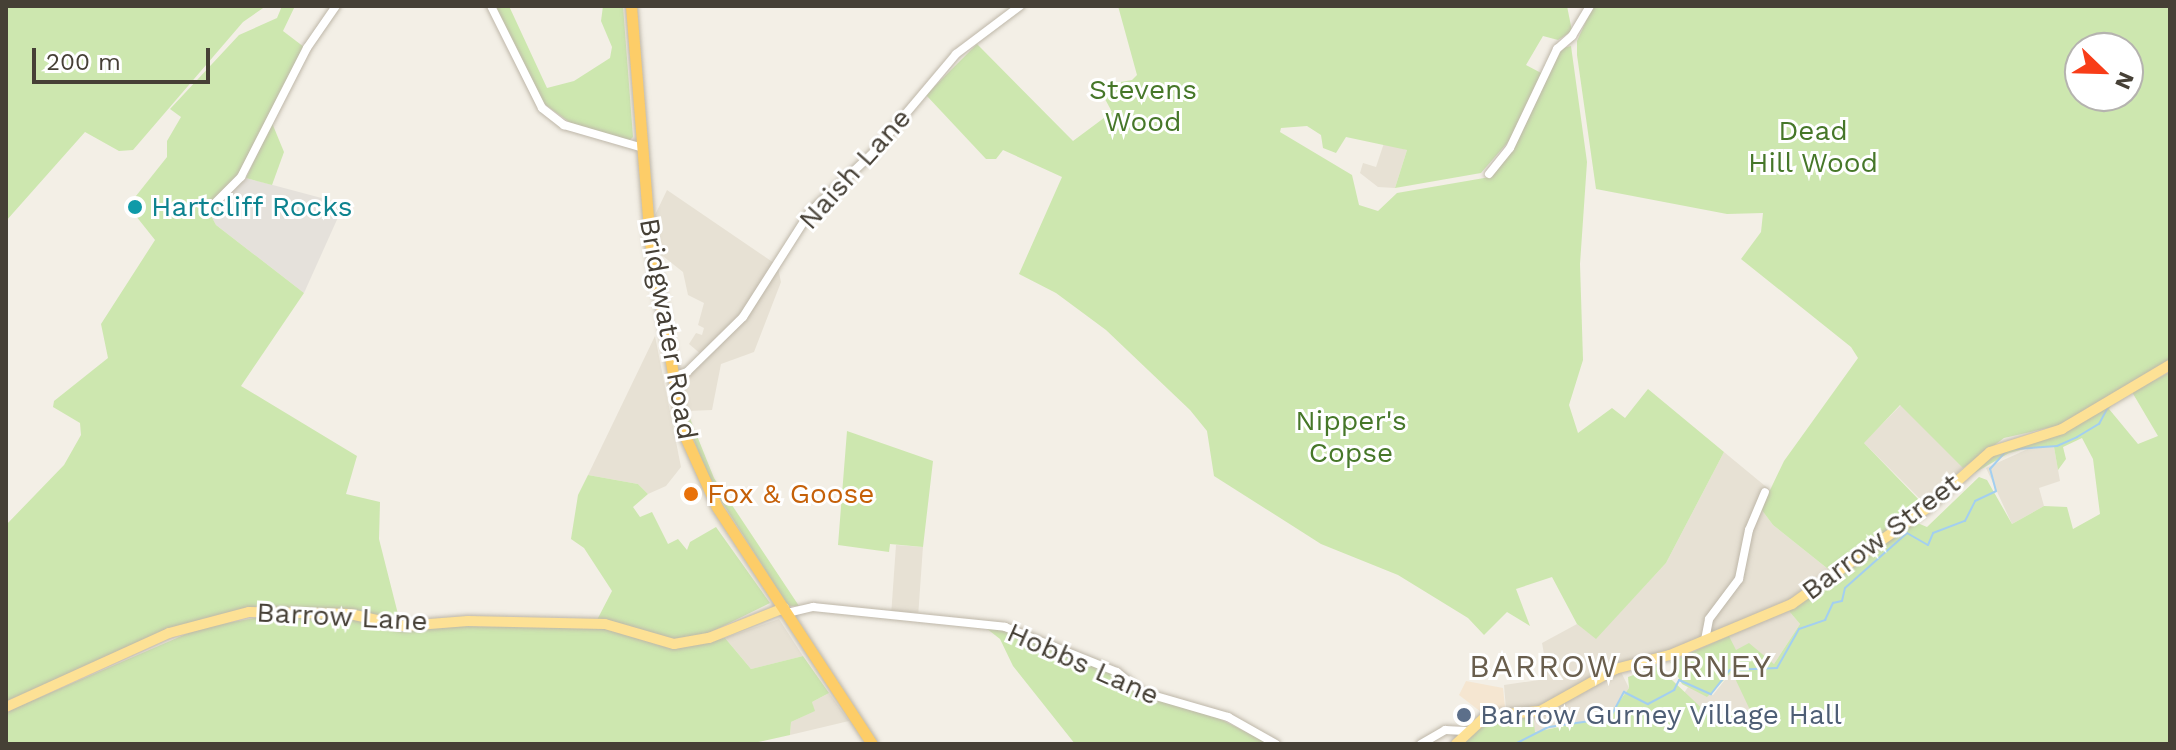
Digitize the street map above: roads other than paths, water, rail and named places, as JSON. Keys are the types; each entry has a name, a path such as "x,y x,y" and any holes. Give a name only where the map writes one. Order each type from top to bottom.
{"highway":[{"name":"Bridgwater Road","path":"631,6 650,242 671,377 683,432 700,476 872,744"}],"main road":[{"name":"Barrow Street","path":"1456,744 1465,731 1492,714 1540,711 1615,669 1768,616 1826,584 1941,498 1996,447 2062,429 2170,365"},
{"name":"Barrow Lane","path":"6,707 169,633 249,612 350,614 404,626 468,621 605,624 674,644 709,638 785,611"}],"street":[{"path":"208,210 241,177 307,48 336,6"},
{"path":"491,6 542,108 564,125 643,148"},
{"name":"Naish Lane","path":"671,377 687,372 743,317 810,212 871,155 956,54 1020,6"},
{"path":"1489,174 1510,148 1557,49 1572,36 1590,6"},
{"path":"1705,640 1709,619 1739,579 1749,530 1765,492"},
{"name":"Hobbs Lane","path":"785,611 813,607 1005,627 1117,672 1142,692 1228,717 1276,744"},
{"path":"1421,744 1445,730 1465,731"}],"waterway":[{"path":"2016,449 2057,446 2077,437 2099,424 2108,407"},
{"path":"1515,744 1549,727 1610,718 1624,692 1648,704 1674,690 1679,680 1711,694 1730,670 1777,668 1799,629 1825,620 1833,603 1842,601 1845,588 1907,533 1928,545 1933,533 1965,521 1975,501 1996,491 1990,469 2006,451"}],"place":[{"name":"Hartcliff Rocks","path":"135,207"},
{"name":"Fox & Goose","path":"691,494"},
{"name":"Barrow Gurney Village Hall","path":"1464,715"}],"district":[{"name":"BARROW GURNEY","path":"1621,666"}],"park label":[{"name":"Stevens Wood","path":"1143,106"},
{"name":"Dead Hill Wood","path":"1813,147"},
{"name":"Nipper's Copse","path":"1351,437"}]}
